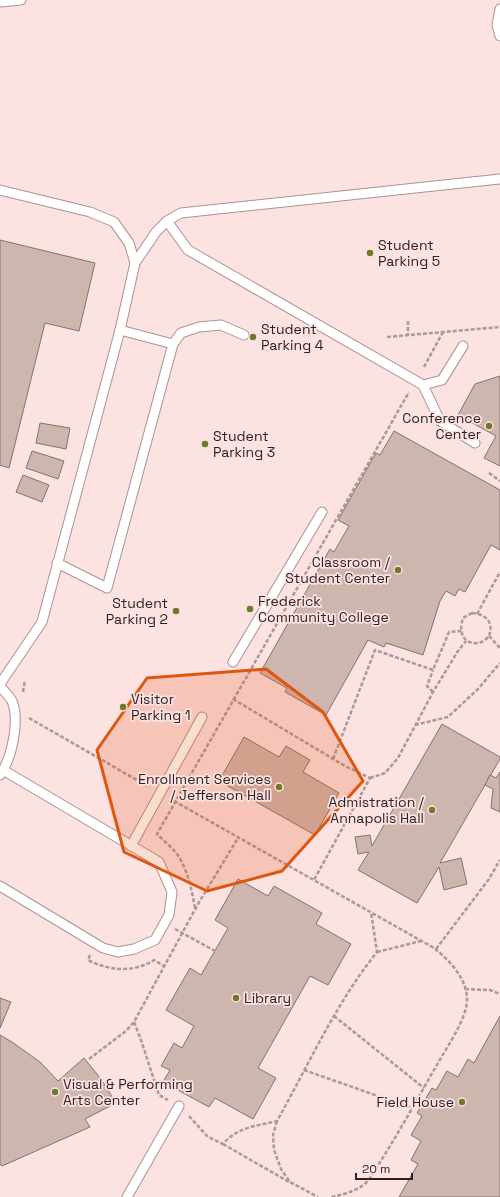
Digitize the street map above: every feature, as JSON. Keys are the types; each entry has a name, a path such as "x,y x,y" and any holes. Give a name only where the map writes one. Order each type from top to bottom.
{"lane":[{"path":"0,2 21,0"},
{"path":"500,9 497,25 500,36"},
{"path":"0,886 103,948 118,952 134,949 154,940 169,915 172,892 159,862 2,773 12,746 15,714 11,700 0,685 42,622 120,330 135,263 156,232 167,221 181,213 500,179"},
{"path":"0,190 90,212 114,222 129,242 135,263"},
{"path":"167,221 188,250 423,385 440,421 475,443"},
{"path":"58,563 107,588 172,344 181,333 199,327 221,325 244,335"},
{"path":"120,330 172,344"},
{"path":"423,385 442,380 463,346"},
{"path":"233,662 322,512"},
{"path":"131,846 202,717"},
{"path":"127,1197 180,1106"}],"path":[{"path":"408,321 408,335"},
{"path":"387,337 500,327"},
{"path":"424,367 443,332"},
{"path":"195,908 190,886 179,857 157,834 174,801 410,390"},
{"path":"489,473 500,481"},
{"path":"478,614 500,572"},
{"path":"472,613 482,615 489,621 489,636 485,641 478,643 466,640 462,636 461,631 463,618 472,613"},
{"path":"433,692 427,686 449,632 461,631"},
{"path":"489,636 500,648"},
{"path":"314,880 370,778 385,773 398,758 433,692 466,640"},
{"path":"333,759 375,650 433,670"},
{"path":"415,725 448,718 478,690 500,663"},
{"path":"23,696 25,680"},
{"path":"233,699 333,759 370,778"},
{"path":"26,712 28,718 153,789"},
{"path":"174,801 436,949 453,966 461,977 467,1000 464,1014 424,1088 368,1181 360,1189 331,1197"},
{"path":"89,1059 126,1031 134,1022 195,908 238,838"},
{"path":"436,949 489,879 500,860"},
{"path":"371,912 377,952"},
{"path":"164,923 215,951"},
{"path":"290,1182 281,1169 274,1150 273,1135 277,1121 304,1070 334,1016 377,952 422,941"},
{"path":"465,989 490,990 500,994"},
{"path":"334,1016 424,1088"},
{"path":"134,1022 159,1095 180,1106 208,1137 318,1197"},
{"path":"304,1070 412,1108"},
{"path":"223,1144 230,1136 238,1131 277,1121"}],"highlighted area":[{"path":"266,669 323,712 363,781 282,871 207,891 124,852 97,750 147,678"}],"building":[{"path":"0,240 95,263 79,331 45,323 9,468 0,465"},
{"name":"Conference Center","path":"500,376 500,466 484,458 496,436 458,415 475,384"},
{"path":"40,423 70,428 66,449 36,443"},
{"name":"Classroom / Student Center","path":"394,431 500,490 500,550 491,545 465,592 459,589 455,596 446,591 440,601 423,655 386,643 384,647 368,640 326,715 285,692 287,688 260,673 330,549 334,552 349,526 338,520 376,453 380,455"},
{"path":"32,451 64,461 58,479 26,468"},
{"path":"23,475 49,485 42,502 16,492"},
{"name":"Admistration / Annapolis Hall","path":"442,724 500,757 500,759 440,863 461,858 467,884 444,890 439,867 417,903 358,870 369,852 358,854 355,837 370,835 372,846"},
{"name":"Enrollment Services / Jefferson Hall","path":"244,737 279,757 286,746 310,760 303,772 339,793 315,835 219,781"},
{"path":"500,772 500,812 491,808 493,789 485,785 490,775 496,778"},
{"name":"Library","path":"238,879 268,896 274,886 322,913 316,924 351,944 328,985 310,976 258,1068 276,1078 253,1119 215,1098 209,1107 163,1082 170,1070 161,1066 174,1043 182,1048 194,1026 166,1010 190,968 201,975 228,928 215,920"},
{"path":"0,998 11,1002 0,1028"},
{"name":"Field House","path":"500,1016 500,1197 399,1197 418,1164 411,1160 421,1141 411,1135 422,1116 417,1113 432,1088 436,1090 447,1071 458,1077 468,1059 474,1063"},
{"name":"Visual & Performing Arts Center","path":"0,1035 40,1062 58,1081 84,1058 101,1079 116,1103 85,1119 90,1127 2,1166 0,1164"}],"place":[{"name":"Student Parking 5","path":"370,253"},
{"name":"Student Parking 4","path":"253,337"},
{"name":"Conference Center","path":"489,426"},
{"name":"Student Parking 3","path":"205,444"},
{"name":"Classroom / Student Center","path":"398,570"},
{"name":"Frederick Community College","path":"250,609"},
{"name":"Student Parking 2","path":"176,611"},
{"name":"Visitor Parking 1","path":"123,707"},
{"name":"Enrollment Services / Jefferson Hall","path":"279,787"},
{"name":"Admistration / Annapolis Hall","path":"432,810"},
{"name":"Library","path":"236,998"},
{"name":"Visual & Performing Arts Center","path":"55,1092"},
{"name":"Field House","path":"462,1102"}]}
